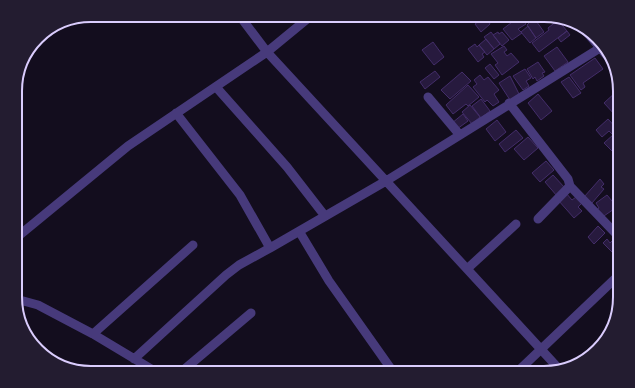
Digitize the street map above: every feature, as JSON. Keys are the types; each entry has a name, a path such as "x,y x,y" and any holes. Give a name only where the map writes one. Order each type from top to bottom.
{"street":[{"path":"244,22 268,52 556,365"},
{"path":"22,233 136,140 268,52 304,22"},
{"path":"134,359 226,275 239,265 386,181 459,134 598,49"},
{"path":"216,87 287,167 325,216"},
{"path":"428,97 459,134"},
{"path":"509,103 568,179 570,186 613,231"},
{"path":"176,113 240,195 270,248"},
{"path":"538,219 570,186"},
{"path":"467,269 516,224"},
{"path":"299,231 329,280 389,366"},
{"path":"93,334 193,246"},
{"path":"523,366 613,281"},
{"path":"22,301 38,305 93,334 146,366"},
{"path":"188,366 251,312"}],"building":[{"path":"478,22 489,22 490,24 481,32 475,24"},
{"path":"512,22 524,22 526,24 518,29 522,33 512,40 503,29"},
{"path":"530,22 537,22 544,32 536,38 527,25"},
{"path":"554,23 561,24 567,31 539,52 532,43 549,30 548,28"},
{"path":"528,26 536,38 530,43 521,32"},
{"path":"567,31 570,35 561,42 558,38"},
{"path":"491,32 500,44 494,49 484,37"},
{"path":"498,32 499,34 502,32 509,40 502,46 493,35"},
{"path":"486,39 494,49 487,55 479,45"},
{"path":"433,42 444,57 434,65 422,50"},
{"path":"475,44 477,47 479,45 485,52 482,54 484,57 478,62 468,49"},
{"path":"504,46 507,50 504,52 507,56 511,53 519,62 502,75 495,65 498,63 491,54"},
{"path":"557,47 568,62 555,71 544,56"},
{"path":"595,58 603,69 583,83 585,87 581,90 570,75"},
{"path":"538,62 545,72 542,73 544,76 537,81 535,77 533,79 527,69"},
{"path":"490,64 499,75 494,79 485,68"},
{"path":"525,69 531,78 526,81 529,86 523,90 513,76"},
{"path":"435,71 440,77 425,89 420,82"},
{"path":"462,72 471,81 450,99 441,90"},
{"path":"480,75 484,80 488,77 499,90 494,94 499,102 493,106 487,100 485,102 473,87 477,84 474,80"},
{"path":"510,76 519,94 510,100 499,83"},
{"path":"569,77 581,93 573,98 561,82"},
{"path":"468,85 479,97 468,106 466,104 453,114 446,105"},
{"path":"538,94 552,111 541,120 528,103"},
{"path":"613,95 613,113 604,103"},
{"path":"481,99 490,111 481,118 472,106"},
{"path":"470,105 480,117 472,124 462,112"},
{"path":"463,114 468,121 457,129 452,123"},
{"path":"608,119 613,124 613,135 609,131 602,137 596,130"},
{"path":"497,120 506,132 495,141 486,129"},
{"path":"516,130 523,138 505,152 499,144"},
{"path":"613,135 613,152 604,143"},
{"path":"528,137 538,148 524,160 514,149"},
{"path":"546,161 554,170 540,182 532,173"},
{"path":"553,175 565,188 557,196 545,182"},
{"path":"600,179 604,184 601,187 604,189 592,203 584,197"},
{"path":"566,193 572,200 576,197 582,203 578,207 582,211 574,218 558,200"},
{"path":"607,195 613,202 613,210 601,218 596,210 599,208 596,203"},
{"path":"598,226 605,233 594,244 588,237"},
{"path":"607,239 610,243 613,240 613,253 603,243"}]}
